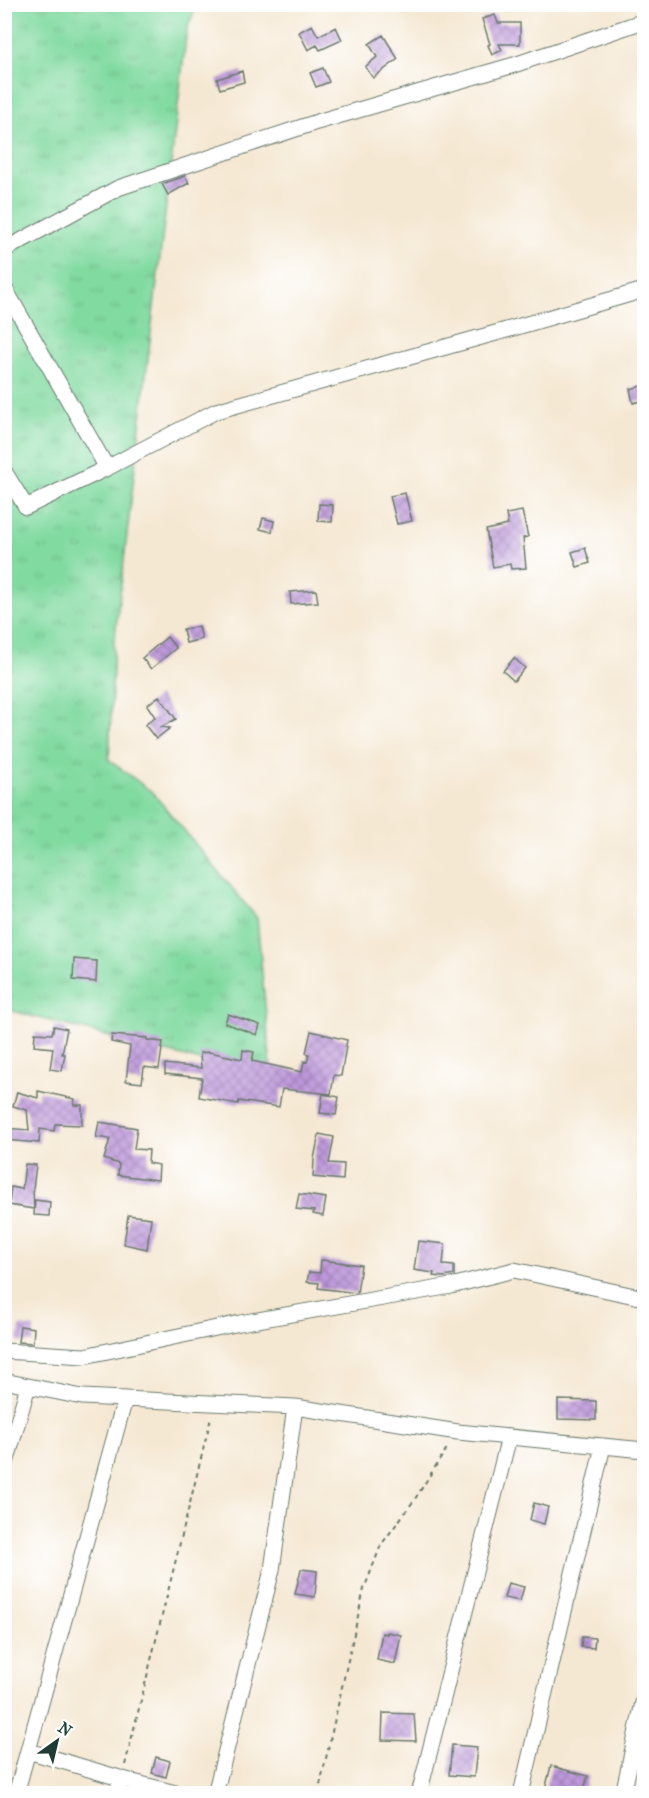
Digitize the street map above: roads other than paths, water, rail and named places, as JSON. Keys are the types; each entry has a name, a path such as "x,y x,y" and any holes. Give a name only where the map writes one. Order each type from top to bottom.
{"street":[{"path":"4,249 118,188 317,122 514,65 645,21"},
{"path":"4,287 107,468"},
{"path":"4,471 26,507 216,411 645,290"},
{"path":"4,1351 84,1356 240,1323 451,1286 514,1270 645,1298"},
{"path":"4,1382 82,1397 295,1407 458,1432 645,1450"},
{"path":"4,1470 28,1386"},
{"path":"16,1794 125,1399"},
{"path":"215,1794 272,1570 295,1407"},
{"path":"419,1794 509,1437"},
{"path":"521,1794 603,1446"},
{"path":"623,1794 645,1698"},
{"path":"28,1752 119,1786 179,1794"}]}
